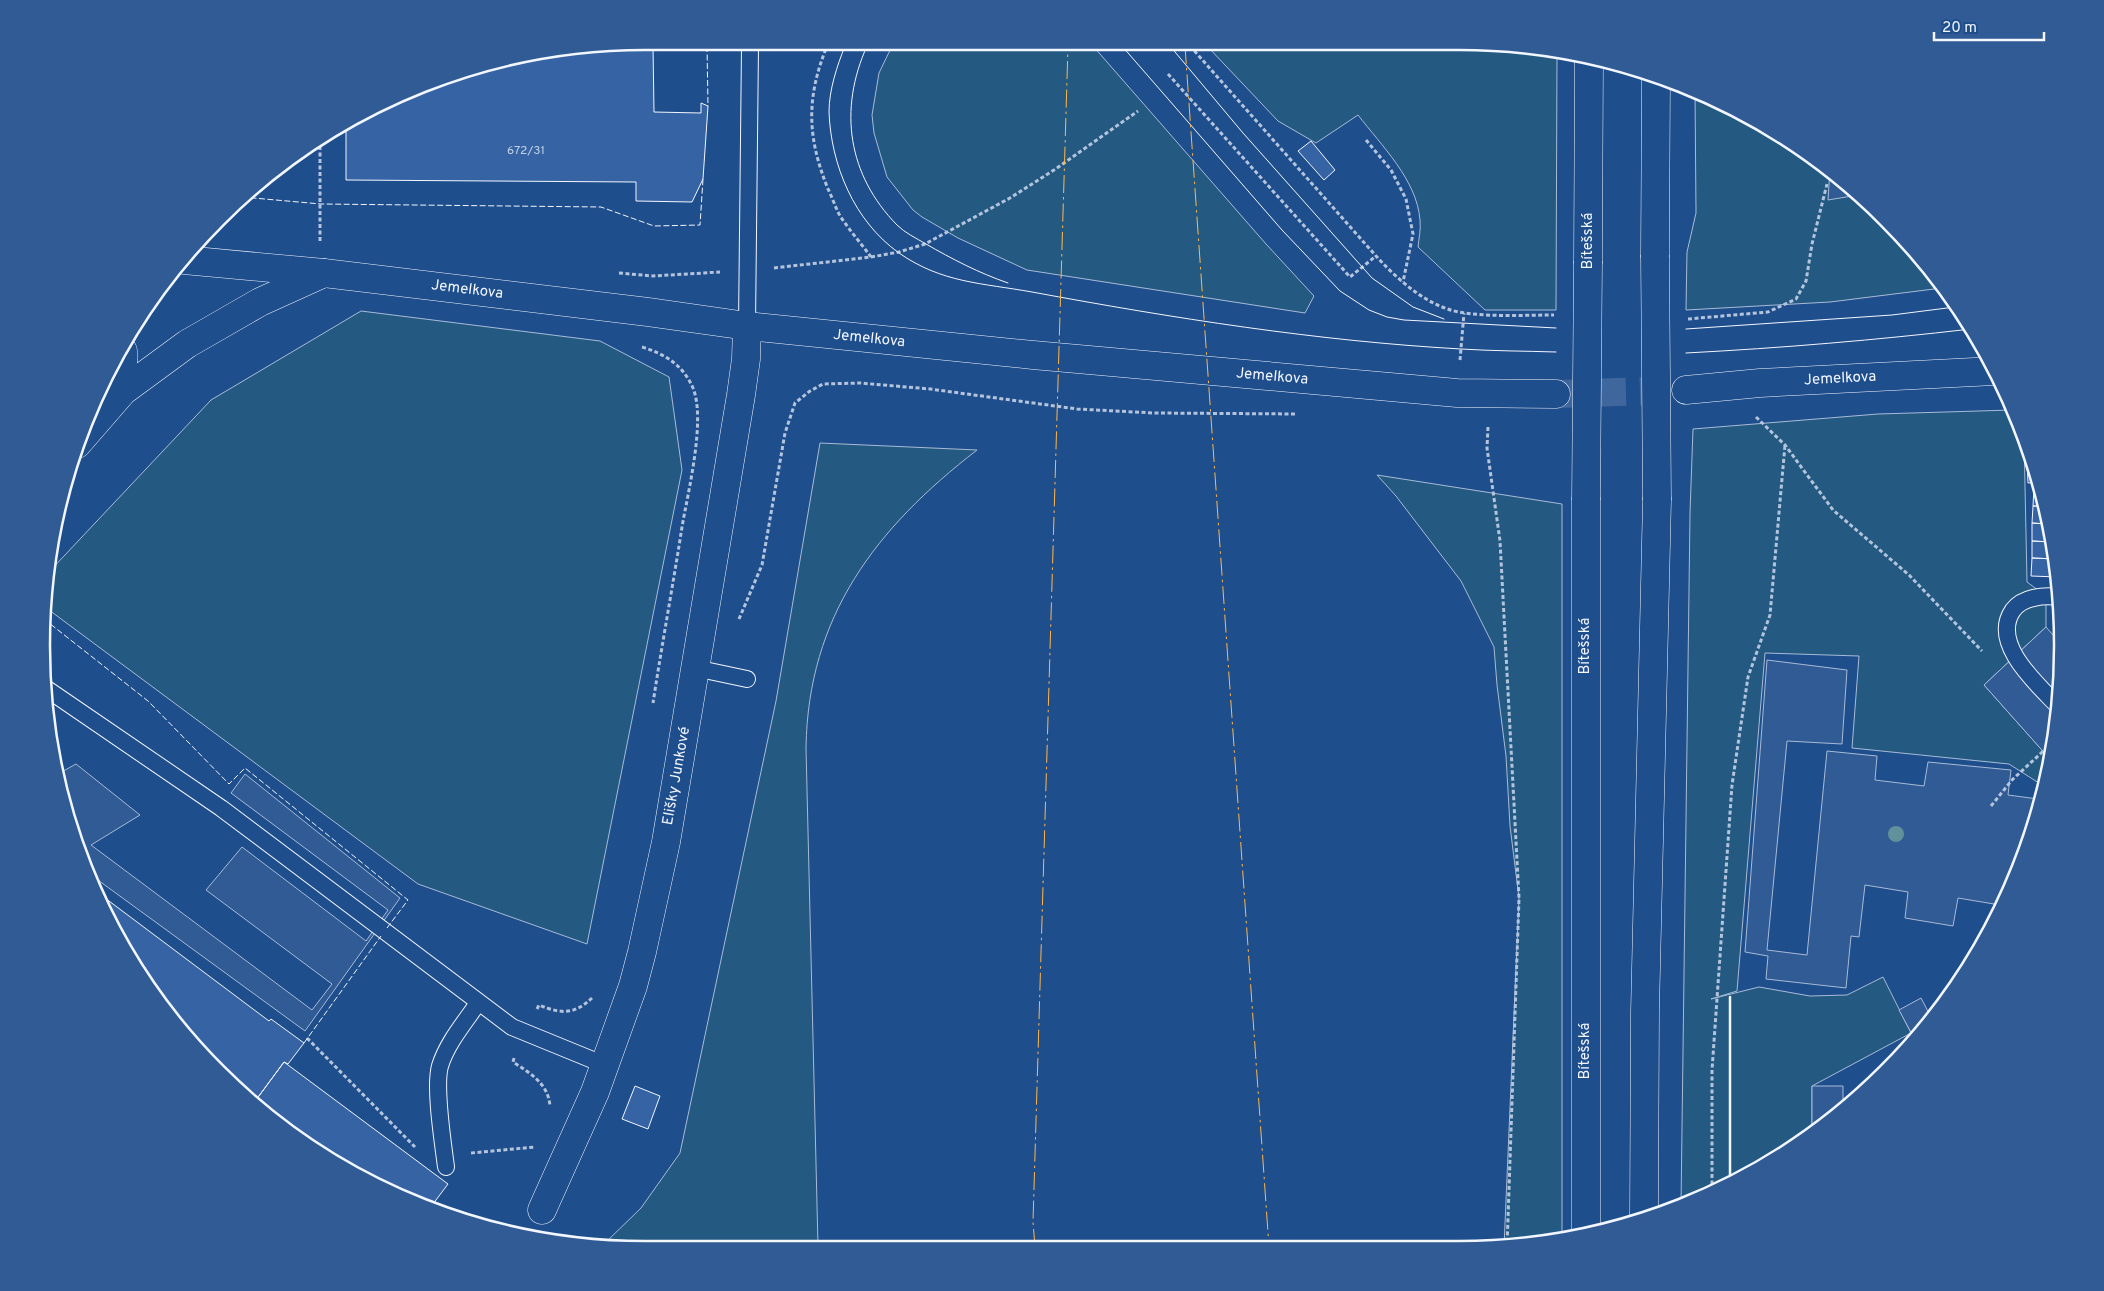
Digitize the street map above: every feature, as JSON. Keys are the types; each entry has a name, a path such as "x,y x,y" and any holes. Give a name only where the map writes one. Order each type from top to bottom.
{"main road":[{"name":"Bítešská","path":"1586,1227 1586,500 1589,64"},
{"path":"1644,1211 1645,1001 1657,500 1656,84"},
{"name":"Jemelkova","path":"192,261 324,273 648,312 747,326 1062,358 1457,393 1556,394"},
{"path":"92,427 123,391 187,344 260,302 324,273"},
{"name":"Elišky Junkové","path":"542,1210 605,1066 633,986 642,952 666,842 741,395 746,359 747,326"},
{"path":"123,361 123,391"},
{"name":"Jemelkova","path":"1686,390 1760,383 1987,371"}],"lane":[{"path":"747,326 750,50"},
{"path":"2051,699 2022,667 2006,636 2009,617 2019,602 2052,596"},
{"path":"695,668 747,679"},
{"path":"52,692 221,808 512,1027 605,1066"},
{"path":"446,1167 439,1090 440,1068 452,1041 478,1003"}],"path":[{"path":"825,50 818,68 812,96 811,123 818,164 839,213 872,257"},
{"path":"1194,50 1376,256 1402,282 1436,303 1464,313 1557,316"},
{"path":"1168,74 1350,277 1376,256"},
{"path":"614,272 653,276 748,271 872,257 899,252 925,244 1010,198 1054,170 1138,111"},
{"path":"1366,140 1391,170 1406,199 1413,234 1402,282"},
{"path":"320,147 320,244"},
{"path":"1686,319 1768,312 1796,299 1806,282 1812,244 1827,184"},
{"path":"1460,362 1464,313"},
{"path":"642,347 664,355 681,368 693,388 696,405 694,456 653,707"},
{"path":"737,623 762,565 785,434 795,403 810,391 823,384 860,383 930,389 1077,409 1154,413 1304,414"},
{"path":"1488,393 1487,448 1500,541 1520,898 1507,1239"},
{"path":"1754,415 1785,445 1833,510 1909,575 2000,669 2022,667"},
{"path":"1712,1184 1712,1070 1732,786 1748,676 1770,615 1785,445"},
{"path":"1991,806 2012,780 2045,750"},
{"path":"550,1112 551,1105 544,1086 513,1062 539,1005 561,1012 574,1011 584,1006 596,995"},
{"path":"540,1146 533,1164 558,1174"}],"shaded area":[{"path":"890,50 1096,50 1266,244 1314,296 1305,313 1027,270 958,238 913,210 887,177 874,133 872,115 879,73"},
{"path":"1211,50 1459,50 1497,51 1557,58 1556,310 1485,310 1418,247 1420,220 1412,191 1387,151 1358,115 1316,143 1278,121"},
{"path":"1695,99 1722,111 1756,130 1789,150 1821,173 1880,224 1935,289 1830,302 1686,310 1687,252 1696,213"},
{"path":"1829,180 1849,196 1828,200"},
{"path":"361,311 600,341 669,377 682,470 587,944 418,884 51,611 55,565 211,400"},
{"path":"2006,410 2009,418 2025,462 2027,582 2046,596 2046,627 1984,685 2044,753 2038,783 2009,764 1852,748 1859,656 1765,653 1737,991 1711,999 1759,987 1810,996 1847,995 1883,977 1911,1032 1812,1086 1812,1124 1756,1161 1722,1180 1681,1198 1690,513 1693,429 1878,414"},
{"path":"820,443 977,450 908,511 879,544 854,579 834,616 819,657 810,700 806,748 818,1241 608,1240 641,1208 680,1153 776,701"},
{"path":"1377,475 1562,504 1562,1232 1504,1239 1519,898 1510,826 1506,756 1494,647 1461,581 1396,496"},
{"path":"2046,627 2054,636 2054,646 2053,684 2044,753 1984,685"},
{"path":"1767,660 1847,670 1842,744 1787,741 1767,950 1807,955 1827,751 1877,756 1875,780 1924,786 1928,762 2011,770 2008,795 2034,799 2009,873 1994,907 1994,904 1958,898 1953,926 1905,918 1908,892 1865,885 1859,937 1851,936 1846,988 1766,979 1768,956 1745,952"},
{"path":"76,764 140,815 91,845 312,1010 332,984 206,890 242,847 366,941 388,910 231,793 245,774 400,898 305,1031 98,880 70,800 63,771"},
{"path":"1921,998 1928,1012 1911,1032 1899,1010"},
{"path":"1812,1086 1843,1086 1843,1100 1812,1124"}],"building":[{"path":"653,50 654,112 701,113 701,103 708,106 703,179 692,202 636,201 636,182 346,180 346,131 382,111 418,95 491,70 529,61 607,51"},
{"path":"1311,141 1335,170 1324,180 1298,151"},
{"path":"2027,471 2031,483 2028,483"},
{"path":"2034,490 2038,506 2033,506"},
{"path":"2033,506 2038,506 2042,524 2032,523"},
{"path":"2032,523 2042,524 2045,542 2032,541"},
{"path":"2032,541 2045,542 2048,559 2032,558"},
{"path":"2032,558 2048,559 2050,577 2031,576"},
{"path":"107,899 269,1021 271,1019 304,1043 288,1064 284,1062 258,1097 224,1067 173,1008 150,976"},
{"path":"284,1062 448,1184 435,1202 382,1180 315,1141 258,1097"},
{"path":"635,1086 660,1096 648,1129 622,1119"}],"tunnel":[{"path":"1556,394 1686,390"}],"tram line":[{"path":"844,50 830,95 829,112 834,152 840,171 848,190 869,225 899,253 931,270 979,284 1245,327 1407,345 1473,350 1556,352"},
{"path":"866,50 858,70 853,94 851,118 853,141 858,163 880,206 897,225 926,244 987,275 1008,283"},
{"path":"1125,50 1282,230 1340,291 1369,310 1387,317 1404,320 1556,328"},
{"path":"1173,50 1243,133 1372,278 1413,307 1444,319"},
{"path":"1686,329 1892,315 1949,308"},
{"path":"1686,353 1758,349 1963,330"}],"fence":[{"path":"707,50 708,106"},
{"path":"253,198 321,204 601,207 654,226 700,225 703,179"},
{"path":"51,624 148,701 229,784 245,768 408,900 387,928"},
{"path":"304,1043 381,936"}],"wall":[{"path":"1730,997 1730,1176"}],"power":[{"path":"1035,1241 1033,1222 1068,50"},
{"path":"1185,50 1269,1241"}]}
